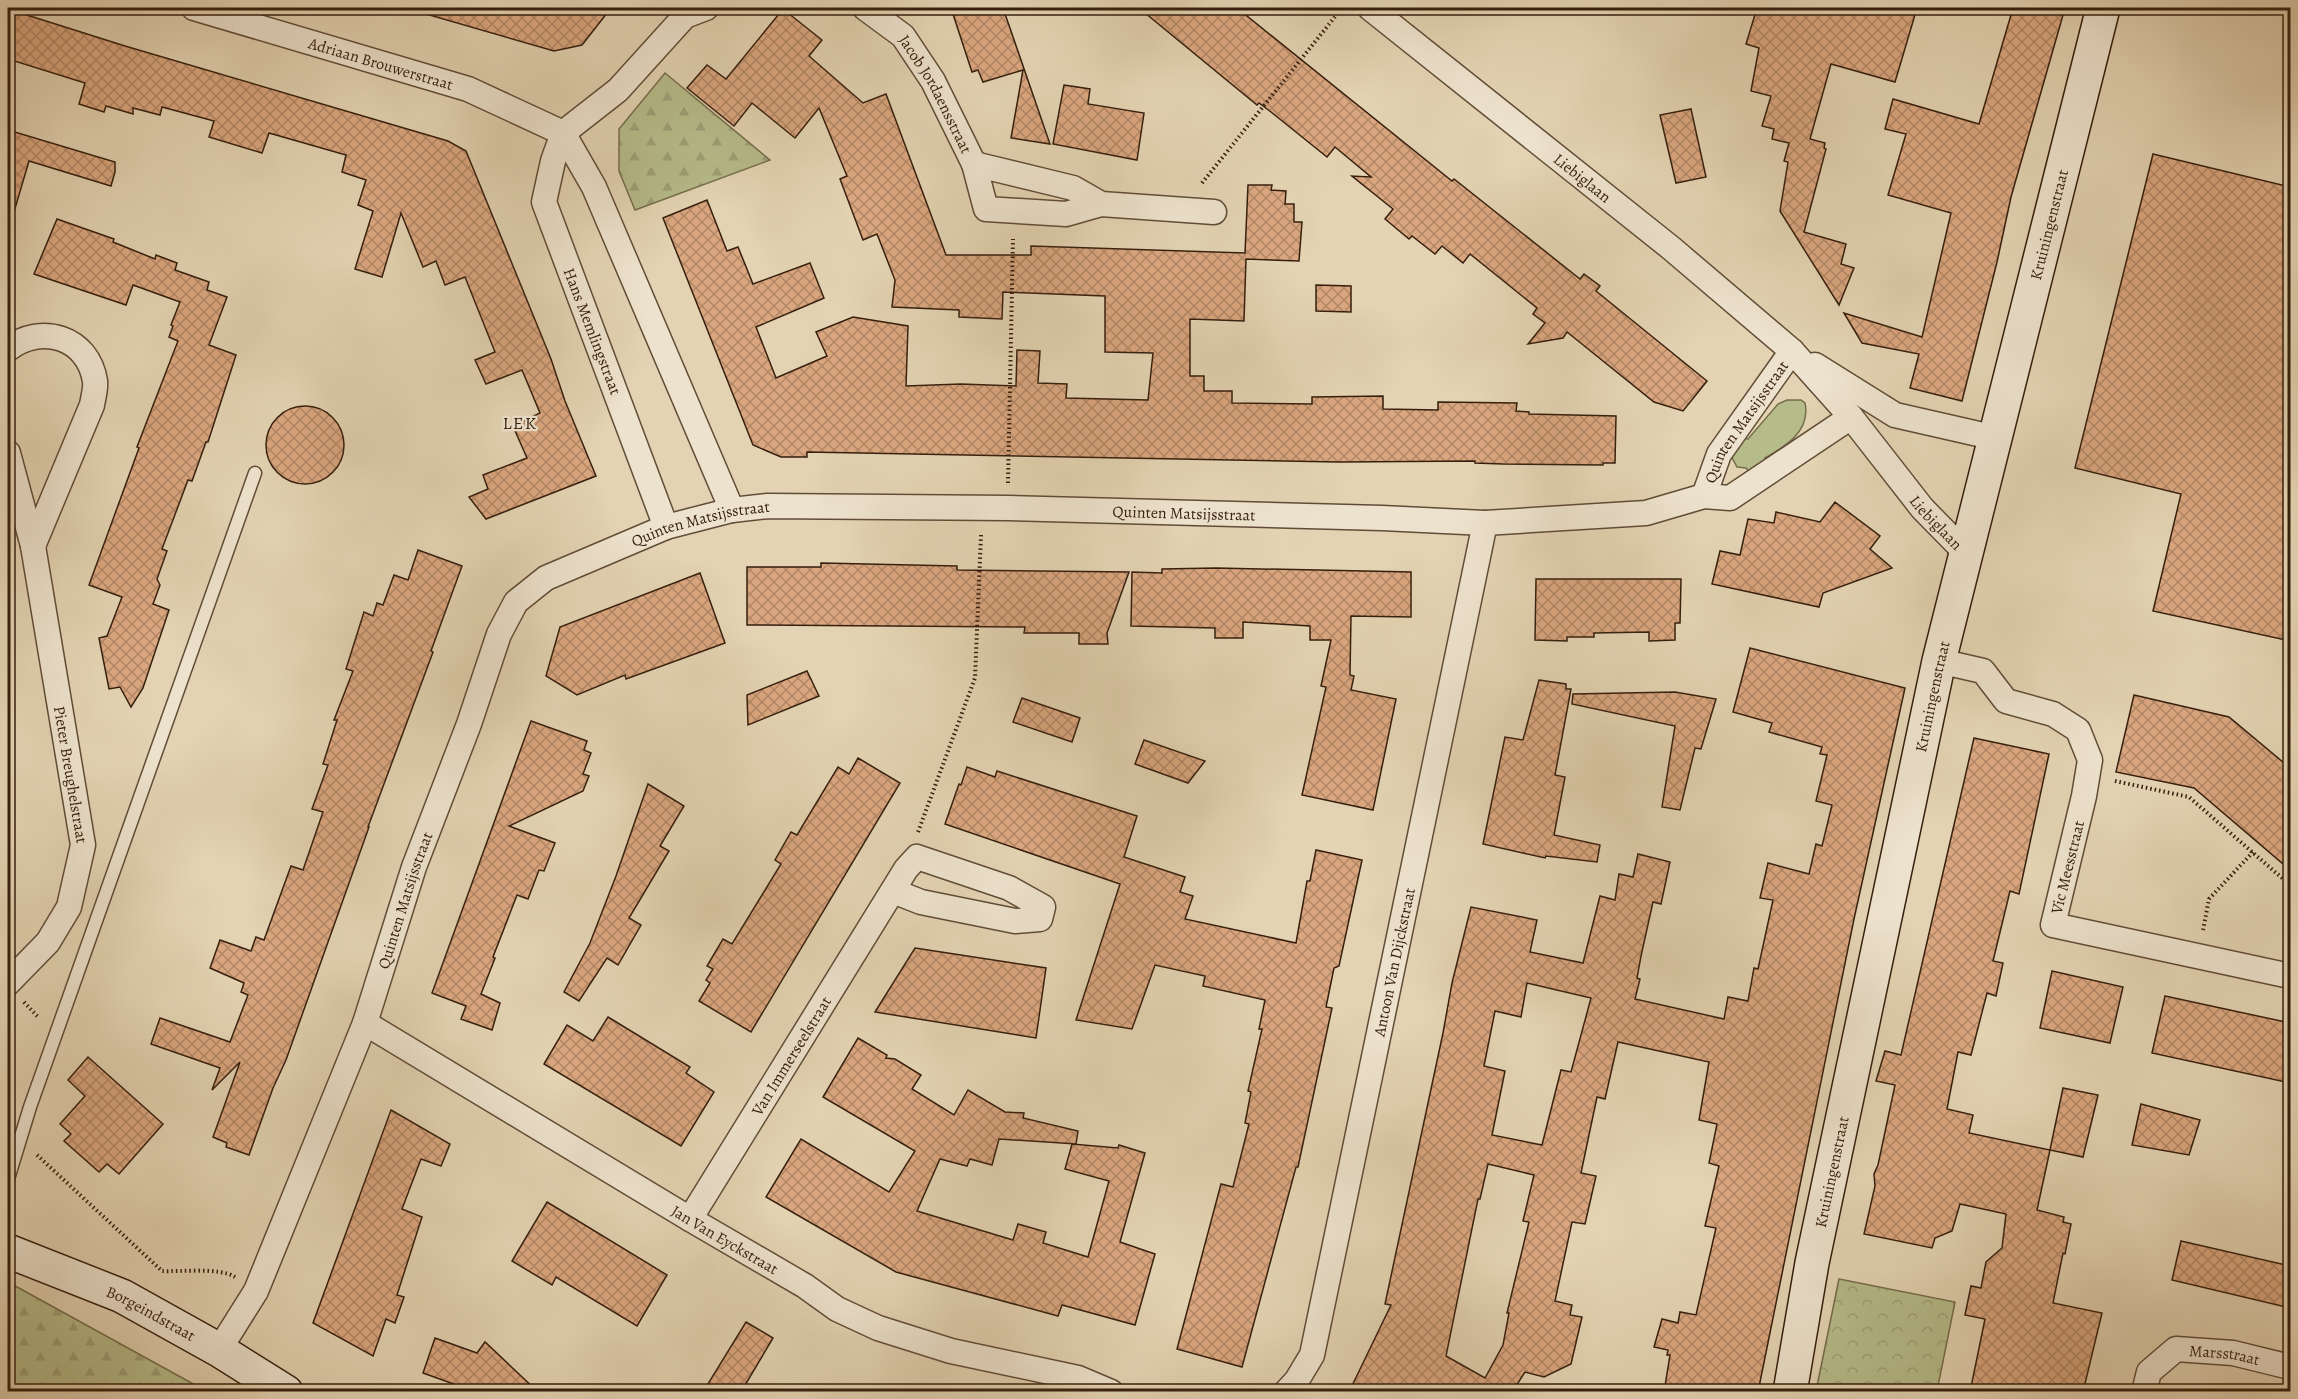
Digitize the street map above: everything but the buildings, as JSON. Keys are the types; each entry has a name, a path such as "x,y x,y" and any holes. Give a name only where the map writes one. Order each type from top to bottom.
{"street":[{"name":"Adriaan Brouwerstraat","path":"194,8 468,88 563,133"},
{"name":"Jacob Jordaensstraat","path":"865,8 903,36 933,81 974,164 986,209 1066,214 1101,204 1214,212"},
{"name":"Liebiglaan","path":"1370,8 1671,248 1792,351 1851,417 1923,508 1967,554"},
{"name":"Kruiningenstraat","path":"1790,1392 1812,1263 1939,661 2103,8"},
{"path":"691,10 618,90 563,133 594,187 732,510"},
{"name":"Hans Memlingstraat","path":"563,133 553,161 544,202 666,527"},
{"name":"Jacob Jordaensstraat","path":"974,164 1073,188 1101,204"},
{"path":"8,349 18,341 29,337 48,335 63,339 81,351 90,364 95,383 92,405 33,546"},
{"name":"Liebiglaan","path":"1792,351 1895,416 1996,438"},
{"name":"Quinten Matsijsstraat","path":"1704,496 1719,454 1792,351"},
{"name":"Quinten Matsijsstraat","path":"219,1350 256,1291 365,1023 414,867 470,724 499,634 516,602 546,578 666,527 732,510 768,506 1008,508 1485,523 1646,513 1704,496 1730,498 1851,417"},
{"name":"Pieter Breughelstraat","path":"8,453 33,546 83,845 69,907 48,942 8,983"},
{"name":"Antoon Van Dijckstraat","path":"1286,1392 1297,1380 1312,1355 1485,523"},
{"name":"Vic Meesstraat","path":"1939,661 1983,671 2006,701 2053,714 2078,729 2090,760 2053,925 2290,976"},
{"path":"893,891 921,902 1015,921 1040,919 1043,907 1008,888 917,857"},
{"name":"Van Immerseelstraat","path":"690,1219 906,869 917,857"},
{"name":"Jan Van Eyckstraat","path":"365,1023 805,1286 837,1309 878,1328 951,1351 1077,1378 1111,1392"},
{"name":"Borgeindstraat","path":"8,1251 122,1296 219,1350 286,1392"},
{"name":"Marsstraat","path":"2144,1392 2149,1372 2176,1349 2233,1353 2290,1367"}],"lane":[{"path":"8,1179 255,472"}],"path":[{"path":"1181,208 1236,143 1342,8"},
{"path":"1008,508 1013,211"},
{"path":"917,857 918,829 975,678 982,508"},
{"path":"2088,775 2189,797 2290,885"},
{"path":"2197,956 2209,899 2253,852"},
{"path":"20,1140 162,1271 230,1274 256,1291"}],"green space":[{"path":"665,73 770,160 635,210 619,171 619,129"},
{"path":"1787,400 1801,400 1805,403 1804,422 1795,437 1781,449 1765,458 1768,465 1750,473 1746,468 1737,467 1730,454 1742,438 1748,439 1778,404"},
{"path":"1839,1279 1955,1302 1937,1391 1816,1391"},
{"path":"8,1282 206,1391 8,1391"}],"district":[{"name":"LEK","path":"520,423"}]}
